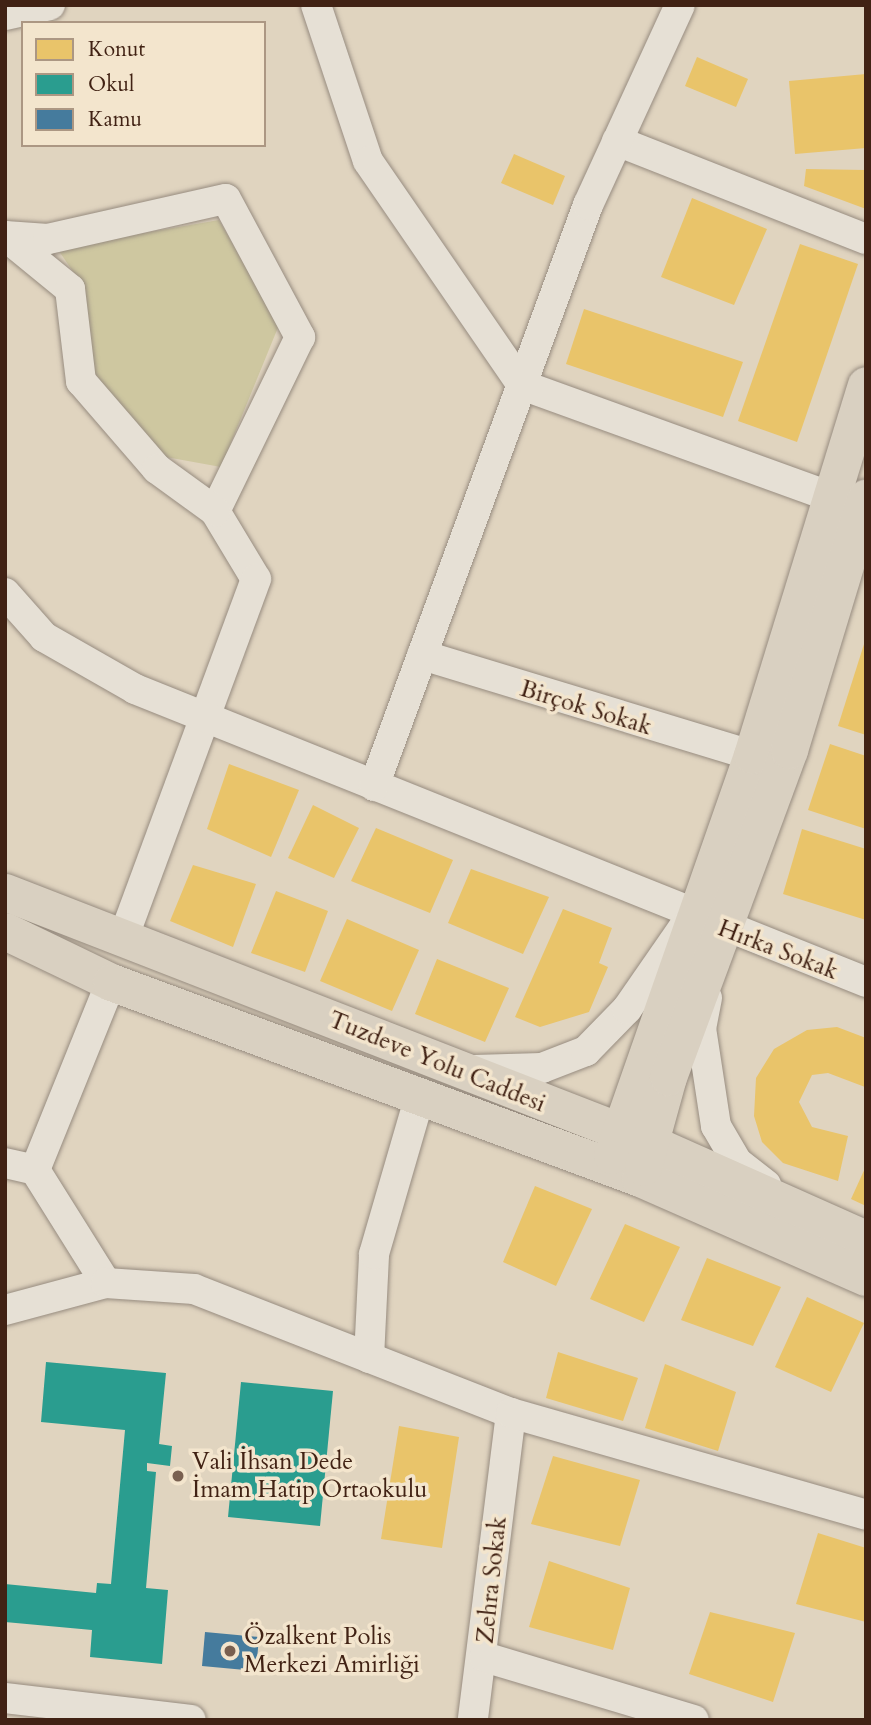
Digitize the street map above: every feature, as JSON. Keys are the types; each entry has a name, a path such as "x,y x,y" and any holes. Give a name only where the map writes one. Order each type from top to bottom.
{"main road":[{"path":"706,923 789,750 849,498 866,385"},
{"path":"629,1156 706,923 752,755 849,498"},
{"name":"Tuzdeve Yolu Caddesi","path":"5,892 456,1069 866,1277"},
{"name":"Tuzdeve Yolu Caddesi","path":"5,931 111,982 420,1096 629,1156 794,1208 866,1239"}],"street":[{"path":"5,15 50,5"},
{"path":"316,5 368,161 522,385 849,498"},
{"path":"374,786 522,385 617,141 680,5"},
{"path":"617,141 866,239"},
{"path":"5,236 48,239 226,199 300,337 215,511"},
{"path":"5,236 70,289 81,381 157,470 215,511 256,579 207,718 123,939"},
{"name":"Hırka Sokak","path":"5,593 44,637 135,689 706,923 866,982"},
{"name":"Birçok Sokak","path":"422,656 752,755"},
{"path":"456,1069 542,1068 586,1051 706,923"},
{"path":"706,923 701,1028 716,1126 737,1162 794,1208"},
{"path":"35,1170 111,982"},
{"path":"369,1358 374,1254 420,1096"},
{"path":"5,1163 35,1170 106,1283"},
{"path":"5,1310 106,1283 194,1289 369,1358 509,1426 866,1515"},
{"name":"Zehra Sokak","path":"473,1720 484,1657 509,1426"},
{"path":"484,1657 616,1708 694,1720"},
{"path":"5,1698 191,1720"}],"shaded area":[{"path":"219,220 279,325 221,467 155,455 89,371 82,285 57,248"}],"building: Konut":[{"path":"697,57 748,79 736,107 685,86"},
{"path":"866,74 866,148 795,154 789,81"},
{"path":"514,154 565,176 553,205 501,183"},
{"path":"806,169 866,170 866,209 804,186"},
{"path":"692,198 767,229 734,305 661,277"},
{"path":"800,244 858,264 797,442 738,421"},
{"path":"584,309 743,362 723,417 566,364"},
{"path":"866,641 866,735 838,726"},
{"path":"830,744 866,756 866,829 808,810"},
{"path":"229,764 299,790 271,857 207,829"},
{"path":"313,805 359,828 334,878 288,858"},
{"path":"376,828 453,860 430,913 351,881"},
{"path":"802,829 866,849 866,920 783,894"},
{"path":"193,865 256,884 233,947 170,921"},
{"path":"471,869 549,897 523,954 448,923"},
{"path":"276,891 328,911 305,972 251,953"},
{"path":"563,909 612,928 599,963 608,967 589,1012 540,1027 515,1017"},
{"path":"347,919 419,950 392,1011 320,981"},
{"path":"437,959 509,988 485,1042 415,1014"},
{"path":"837,1027 866,1038 865,1087 828,1073 812,1075 799,1102 812,1127 848,1136 838,1181 783,1163 762,1142 754,1116 756,1078 774,1049 807,1030"},
{"path":"866,1166 866,1206 851,1199"},
{"path":"535,1186 592,1209 556,1286 503,1262"},
{"path":"625,1224 680,1247 644,1322 590,1299"},
{"path":"707,1258 781,1287 753,1346 681,1320"},
{"path":"807,1297 864,1323 831,1392 775,1367"},
{"path":"558,1352 638,1378 623,1421 546,1398"},
{"path":"665,1364 736,1392 718,1451 645,1428"},
{"path":"399,1426 459,1437 442,1548 381,1539"},
{"path":"553,1456 640,1480 620,1546 531,1524"},
{"path":"818,1533 866,1548 866,1622 796,1604"},
{"path":"549,1561 630,1588 613,1650 529,1627"},
{"path":"710,1612 795,1633 773,1702 689,1674"}],"building: Okul":[{"path":"46,1362 166,1373 159,1444 172,1446 170,1466 147,1463 147,1471 156,1472 146,1588 168,1590 162,1664 90,1657 92,1630 5,1622 5,1584 96,1593 97,1583 111,1584 125,1430 41,1422"},
{"path":"241,1382 333,1391 320,1526 228,1517"}],"building: Kamu":[{"name":"Özalkent Polis Merkezi Amirliği","path":"205,1632 259,1637 256,1671 202,1666"}],"place":[{"name":"Vali İhsan Dede İmam Hatip Ortaokulu","path":"178,1476"},
{"name":"Özalkent Polis Merkezi Amirliği","path":"230,1651"}]}
